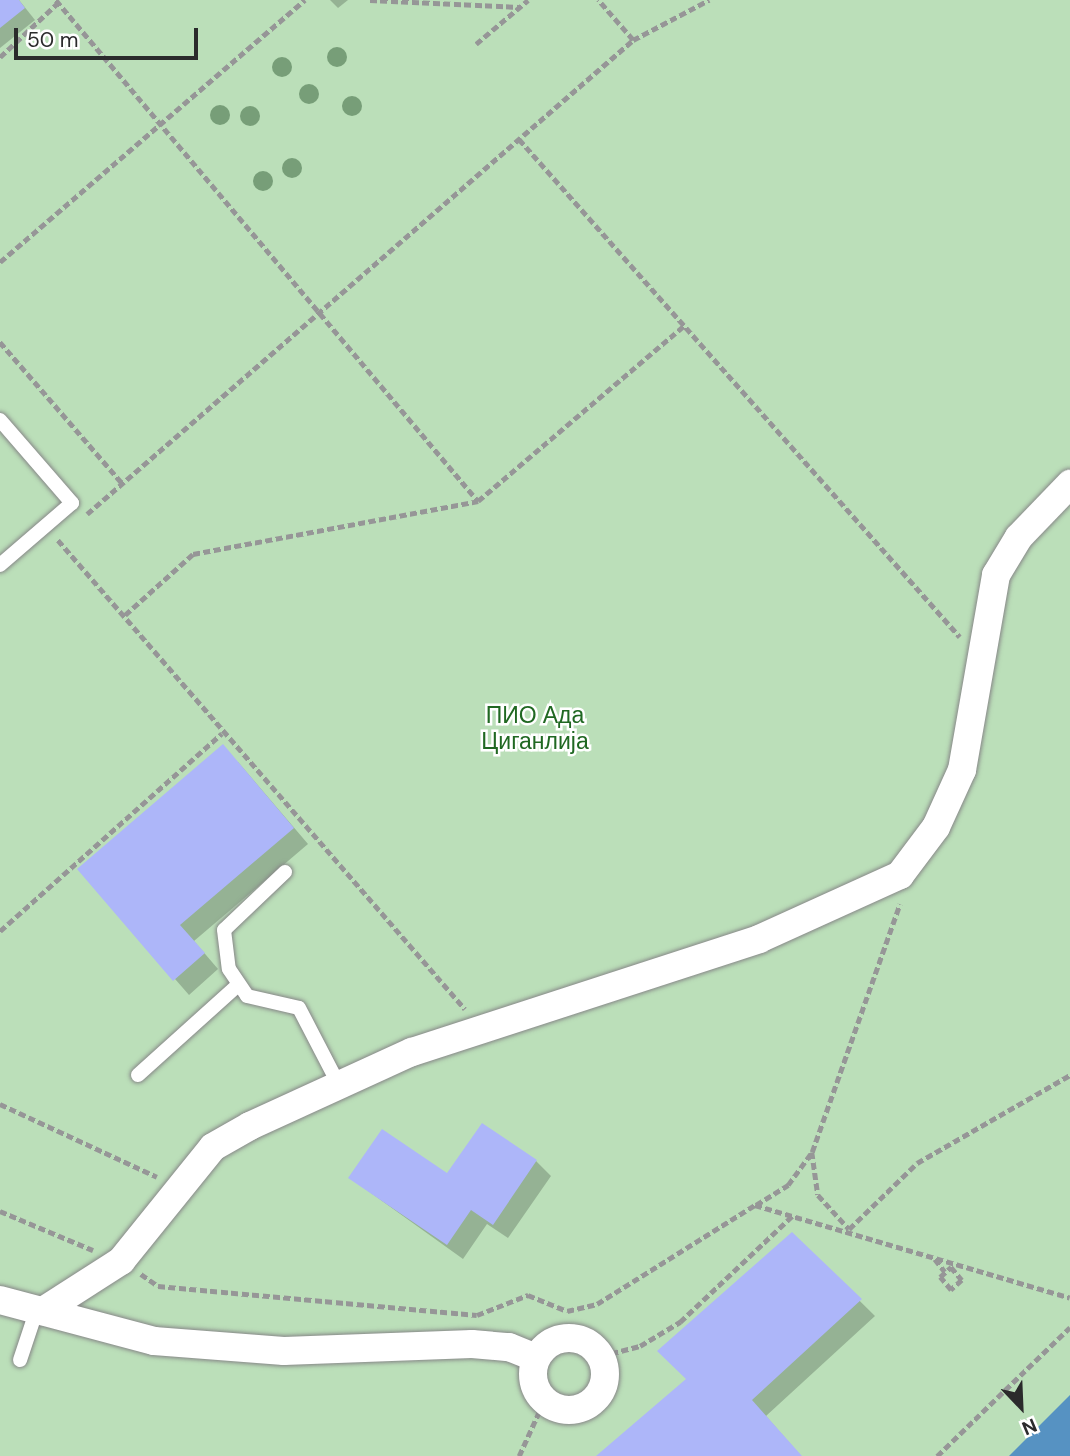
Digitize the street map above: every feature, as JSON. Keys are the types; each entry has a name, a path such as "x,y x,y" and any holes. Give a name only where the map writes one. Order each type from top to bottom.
{"street":[{"path":"40,1310 121,1261 177,1186 214,1147 481,1027 759,939 900,875 936,827 962,770 977,657 1004,556 1070,484"},
{"path":"0,1300 154,1341 364,1352 472,1344 509,1347 536,1358"},
{"path":"562,1339 584,1341 601,1356 602,1390 587,1406 565,1410 544,1401 533,1381 536,1358 562,1339"}],"lane":[{"path":"0,420 72,503 0,565"},
{"path":"285,872 224,930 237,986 247,996 299,1009 341,1089"},
{"path":"138,1075 237,986"},
{"path":"20,1360 40,1310"}],"path":[{"path":"0,262 161,128 305,0"},
{"path":"370,0 519,7"},
{"path":"475,44 528,0"},
{"path":"598,0 633,40"},
{"path":"76,524 633,40 709,0"},
{"path":"0,57 58,1 161,128 478,501"},
{"path":"519,139 977,657"},
{"path":"125,615 193,554 478,501 685,325"},
{"path":"0,342 124,484"},
{"path":"46,526 125,615 222,733 481,1027"},
{"path":"58,539 67,531"},
{"path":"0,931 222,733"},
{"path":"0,1211 121,1261 158,1286 477,1315 528,1295 567,1311 597,1304 788,1185 812,1152 902,899"},
{"path":"849,1229 917,1163 1070,1074"},
{"path":"0,1104 177,1186"},
{"path":"812,1152 818,1195 849,1229"},
{"path":"755,1205 849,1229 934,1258 1070,1298"},
{"path":"601,1356 640,1346 680,1322 793,1215"},
{"path":"934,1258 945,1272"},
{"path":"951,1267 958,1276 962,1280 951,1290 940,1277 951,1267"},
{"path":"958,1276 968,1267"},
{"path":"937,1456 1070,1327"},
{"path":"519,1456 544,1401"}],"green space":[{"name":"ПИО Ада Циганлија","path":"0,0 1070,0 1070,1456 0,1456"}],"water":[{"path":"1070,1395 1070,1456 1009,1456"}],"building":[{"path":"0,0 19,0 25,8 0,28"},
{"path":"223,744 294,828 180,925 205,953 173,981 77,869"},
{"path":"482,1123 537,1160 493,1225 471,1210 447,1245 348,1178 382,1129 447,1173"},
{"path":"792,1232 862,1299 752,1400 802,1456 596,1456 686,1379 657,1351"}]}
